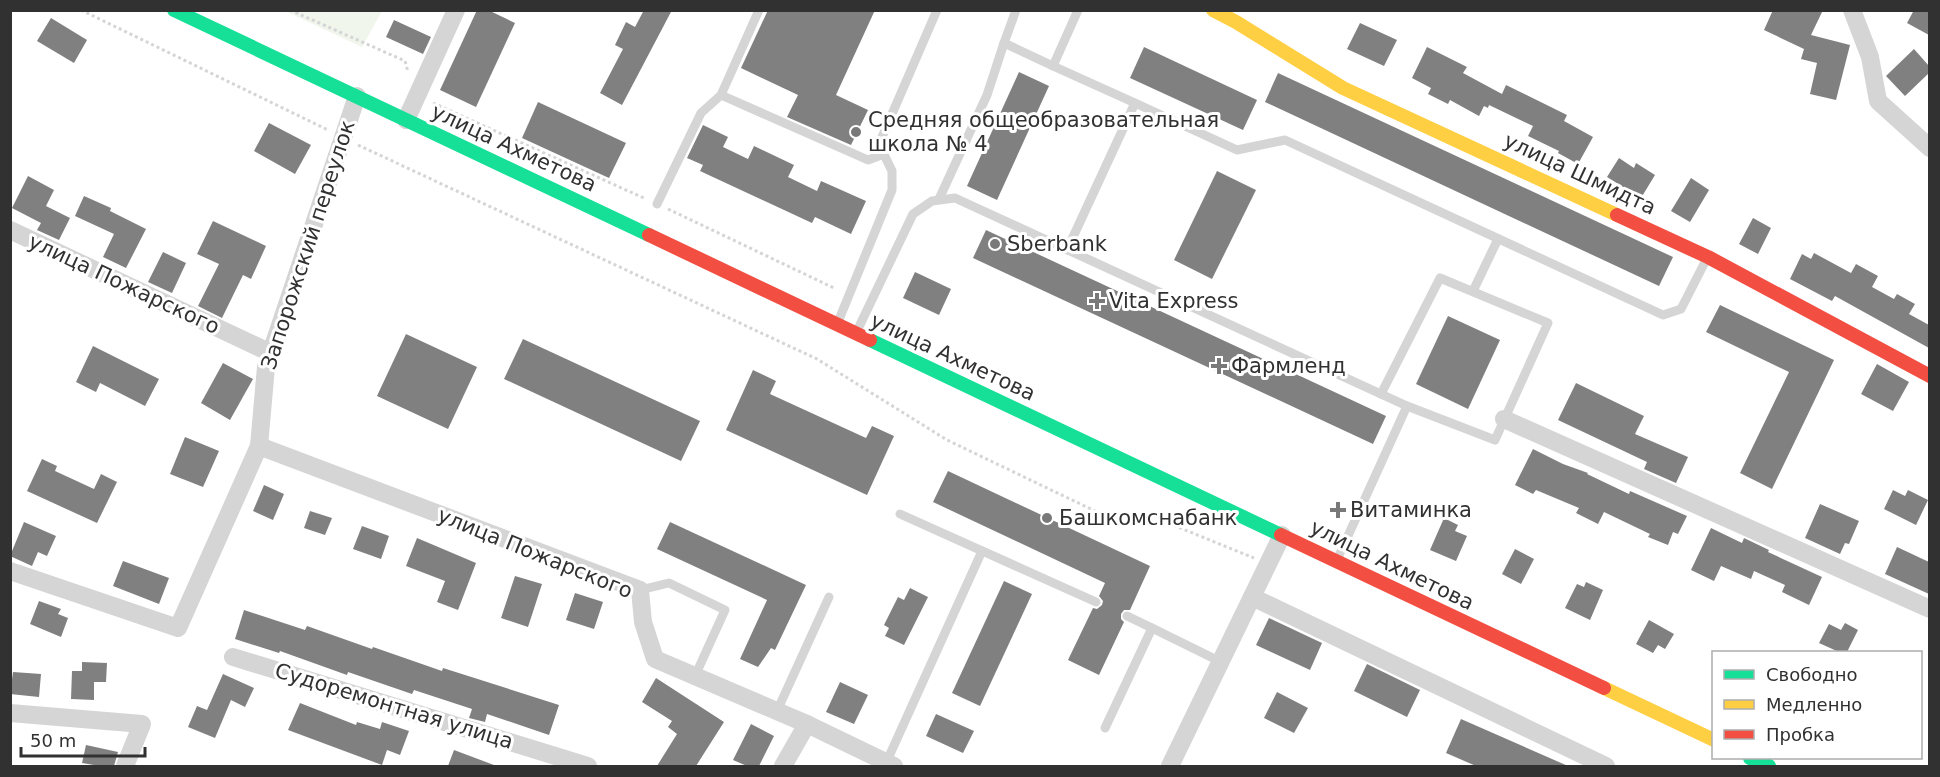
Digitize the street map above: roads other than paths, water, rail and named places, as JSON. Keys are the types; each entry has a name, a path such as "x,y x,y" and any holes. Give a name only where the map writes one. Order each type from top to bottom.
{"main road":[{"name":"улица Ахметова","path":"174,10 1712,740"},
{"name":"улица Шмидта","path":"1213,10 1239,16 1343,88 1708,257 1929,376"}],"street":[{"path":"406,120 456,10"},
{"path":"1852,10 1870,57 1878,101 1929,148"},
{"name":"Запорожский переулок","path":"10,571 178,628 259,446 266,367 357,96"},
{"name":"улица Пожарского","path":"10,230 271,353"},
{"path":"1504,419 1929,609"},
{"name":"улица Пожарского","path":"259,446 640,590 643,622 655,659 807,724 890,765"},
{"path":"1170,766 1282,535"},
{"path":"1252,597 1606,766"},
{"name":"Судоремонтная улица","path":"233,657 588,766"},
{"path":"10,713 142,724 125,766"},
{"path":"783,766 807,724"}],"lane":[{"path":"657,204 701,113 721,95 759,10"},
{"path":"837,324 892,190 892,171 879,144 937,10"},
{"path":"939,198 987,94 1016,10"},
{"path":"1053,66 1078,10"},
{"path":"1004,43 1237,150 1285,140 1663,315 1681,309 1708,257"},
{"path":"721,95 868,160 884,154"},
{"path":"1067,250 1135,104"},
{"path":"855,334 913,214 939,198 955,198 1407,406 1495,441 1548,323 1440,278 1381,394"},
{"path":"1473,291 1498,239"},
{"path":"1336,562 1407,406"},
{"path":"900,514 1096,602"},
{"path":"890,765 982,551"},
{"path":"640,590 669,583 725,610 695,676"},
{"path":"777,711 829,597"},
{"path":"1127,616 1221,662"},
{"path":"1105,728 1152,628"}],"place":[{"name":"Средняя общеобразовательная школа № 4","path":"856,132"},
{"name":"Sberbank","path":"995,244"},
{"name":"Vita Express","path":"1097,301"},
{"name":"Фармленд","path":"1219,366"},
{"name":"Витаминка","path":"1338,510"},
{"name":"Башкомснабанк","path":"1047,518"}]}
